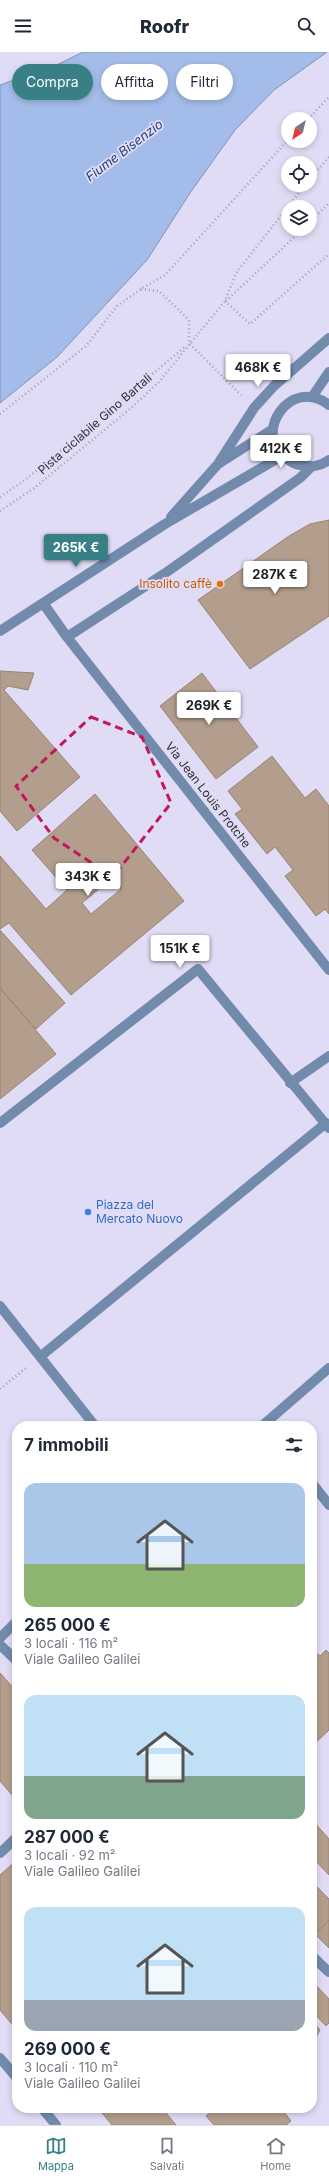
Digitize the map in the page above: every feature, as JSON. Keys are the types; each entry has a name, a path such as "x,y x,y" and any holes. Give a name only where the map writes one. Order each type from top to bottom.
{"street":[{"path":"165,524 218,464 254,408 274,386 329,338"},
{"path":"312,397 329,372"},
{"path":"311,467 295,465 282,456 276,447 273,429 275,420 287,403 303,397 321,399 329,406"},
{"path":"218,464 273,429"},
{"path":"0,631 165,524 282,456"},
{"path":"67,637 164,574 300,478 311,467 328,461"},
{"name":"Via Jean Louis Protche","path":"43,603 67,637 329,970"},
{"path":"0,1123 198,969 290,1083 327,1125 41,1356"},
{"path":"290,1083 329,1056"},
{"path":"0,1306 91,1421"},
{"path":"270,1421 329,1368"},
{"path":"317,1490 329,1505"},
{"path":"0,1638 12,1627"},
{"path":"0,1645 12,1656"},
{"path":"2,1847 12,1840"},
{"path":"317,1961 329,1972"},
{"path":"0,2058 12,2072"},
{"path":"46,2113 56,2125"}],"path":[{"path":"315,112 329,97"},
{"path":"0,414 86,346 117,306 141,289 165,275 281,148"},
{"path":"317,171 329,158"},
{"name":"Pista ciclabile Gino Bartali","path":"0,511 33,489 130,409 158,383 189,343 226,301 236,273 300,192"},
{"path":"317,215 329,203"},
{"path":"296,236 226,301 250,324 329,254"},
{"path":"141,289 159,291 189,320 189,343 254,408"},
{"path":"0,497 25,480 189,343"},
{"path":"0,1389 41,1356"}],"highlighted area":[{"path":"91,717 142,737 171,803 113,877 54,838 16,786"}],"water":[{"name":"Fiume Bisenzio","path":"83,52 327,52 274,90 235,130 190,193 147,260 57,357 0,403 0,85 12,81 12,100 93,100 93,64 59,64"}],"building":[{"path":"329,520 329,616 250,669 198,600 289,536 310,524"},
{"path":"0,671 34,673 28,690 8,686 4,690 80,777 17,831 0,811"},
{"path":"202,673 258,747 216,779 160,706"},
{"path":"272,756 305,798 316,789 329,806 329,914 325,909 316,916 285,876 293,870 275,847 267,854 235,814 242,809 228,791"},
{"path":"95,794 184,901 71,995 9,923 0,929 0,856 46,909 67,890 32,850","holes":["112,878 121,889 91,914 82,903"]},
{"path":"0,930 65,1003 36,1029 0,988"},
{"path":"0,988 56,1054 0,1099"},
{"path":"326,1650 329,1653 329,1730 317,1741 317,1654 320,1656"},
{"path":"0,1673 12,1686 12,1795 0,1781"},
{"path":"317,1826 329,1839 329,1875 317,1862"},
{"path":"12,1864 12,2024 0,2010 0,1875"},
{"path":"317,1887 329,1899 329,1920 317,1932"},
{"path":"329,1920 329,1948 317,1936 317,1932"},
{"path":"317,1986 329,1999 329,2023 326,2026 317,2016"},
{"path":"317,2027 320,2030 317,2035"},
{"path":"102,2113 166,2113 176,2125 112,2125"},
{"path":"210,2113 285,2113 291,2121 286,2125 214,2125 206,2116"}],"place":[{"name":"Insolito caffè","path":"220,584"},
{"name":"Piazza del Mercato Nuovo","path":"88,1212"}]}
